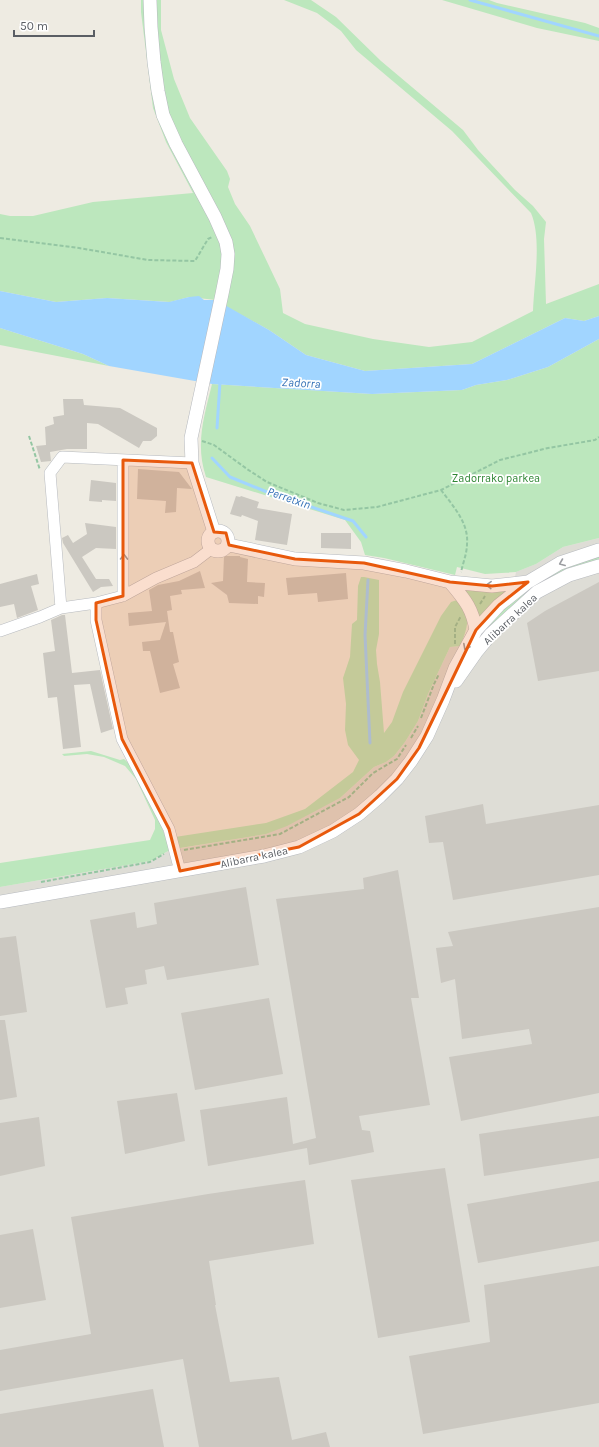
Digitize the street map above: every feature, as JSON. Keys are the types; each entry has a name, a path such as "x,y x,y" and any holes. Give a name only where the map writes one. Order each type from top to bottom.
{"street":[{"path":"150,0 150,27 158,91 163,115 176,144 222,233 226,242 228,254 227,269 222,294 191,438 192,463 214,532"},
{"path":"61,608 50,473 62,457 192,463"},
{"path":"123,460 123,596"},
{"path":"220,530 226,533 229,539 229,545 224,550 217,552 211,549 208,544 208,539 214,532 220,530"},
{"path":"229,545 295,559 364,563 455,582 490,586 528,582"},
{"path":"0,630 40,617 61,608 96,603 123,596 156,578 194,562 211,549"},
{"name":"Alibarra kalea","path":"0,902 264,856 299,846 333,831 380,796 397,779 411,761 427,736 455,668 476,630 499,605 528,582 560,563 599,550"},
{"name":"Alibarra kalea","path":"443,700 477,651 491,634 537,592 569,575 599,566"},
{"path":"455,582 471,610 476,630"},
{"path":"96,603 96,620 122,739 169,829 180,871"}],"path":[{"path":"0,238 79,248 148,260 195,261 208,239 222,233"},
{"path":"29,436 39,470 50,473"},
{"path":"191,438 214,445 268,482 318,503 344,510 377,507 441,490 500,460 548,448 595,440 599,437"},
{"path":"441,490 466,527 467,543 455,582"},
{"path":"455,646 455,627 460,616 478,606 489,592 490,586"},
{"path":"37,882 150,862 167,852 280,834 349,797 373,773 396,758 419,724 434,684 441,671"}],"highlighted area":[{"path":"123,460 192,463 214,532 226,533 229,545 295,559 364,563 450,582 492,586 528,582 499,605 476,630 419,748 397,779 359,814 299,847 180,871 169,829 122,739 96,620 96,603 123,596"}],"shaded area":[{"path":"599,538 599,1447 0,1447 0,887 150,861 170,850 266,834 340,798 374,767 386,762 394,756 405,742 418,721 428,694 450,647 460,646 467,632 513,588 516,572 536,564 563,547"}],"green space":[{"path":"141,0 145,0 152,80 216,231 221,247 223,263 216,300 189,297 170,302 107,298 56,302 0,291 0,214 10,216 33,216 93,202 193,193 166,142 153,108 141,12"},
{"path":"155,0 161,0 161,30 174,79 190,118 227,171 230,179 228,187 235,204 250,226 280,289 283,313 305,324 373,339 429,347 472,342 533,311 537,248 534,223 531,213 452,131 356,50 341,31 317,13 284,0 311,0 336,17 381,61 463,130 478,150 515,190 533,206 546,222 544,239 546,304 599,284 599,316 584,321 565,318 472,364 365,371 306,355 269,330 225,306 233,258 169,119 163,95"},
{"path":"442,0 489,0 585,23 599,28 599,41 537,28"},
{"path":"0,328 83,354 109,366 0,345"},
{"name":"Zadorrako parkea","path":"599,339 599,538 563,547 536,564 516,572 485,574 457,567 455,575 365,555 361,542 345,520 206,477 201,453 201,442 204,419 212,384 372,394 462,390 476,385 507,380 548,367"},
{"path":"599,554 599,562 565,575 479,643 475,638 506,604 557,569"},
{"path":"361,577 379,580 379,634 376,650 384,733 392,722 403,692 441,616 451,602 457,600 462,605 467,616 465,634 460,646 450,647 428,694 418,721 405,742 394,756 386,762 374,767 340,798 287,826 266,834 180,848 175,837 266,823 305,809 353,772 359,760 348,745 345,730 346,704 343,678 350,657 352,624 357,620 358,586"},
{"path":"461,588 513,588 479,619"},
{"path":"91,751 120,760 124,759 131,766 145,788 170,850 150,861 0,887 0,863 150,840 155,829 155,820 136,779 125,766 104,757 87,754 64,756 62,754"}],"water":[{"name":"Zadorra","path":"0,291 56,302 107,298 169,302 199,296 204,300 216,300 269,330 306,355 365,371 472,364 565,318 584,321 599,316 599,339 548,367 507,380 476,385 462,390 372,394 212,384 109,366 83,354 0,328"}],"building":[{"path":"63,399 83,399 84,405 120,408 157,428 157,436 151,441 143,441 139,448 98,424 87,423 87,449 67,449 50,452 51,461 41,462 36,446 46,445 45,427 54,424 53,417 64,415"},
{"path":"138,469 179,472 192,489 177,488 176,512 165,513 166,501 137,499"},
{"path":"91,480 116,483 116,501 89,501"},
{"path":"236,496 241,496 259,502 257,508 292,514 287,545 255,540 258,521 242,515 241,517 230,514"},
{"path":"85,523 116,527 116,549 96,548 82,557 96,579 109,579 113,586 101,587 93,592 63,543 62,538 68,535 73,543 87,534"},
{"path":"321,533 351,533 351,549 321,548"},
{"path":"224,556 240,556 248,559 247,582 265,583 264,597 258,596 258,604 229,603 227,595 211,583 223,581"},
{"path":"200,571 205,588 181,590 182,594 170,596 172,610 167,611 170,632 173,632 179,662 173,664 180,688 160,693 150,651 143,651 142,642 160,640 166,622 129,626 128,613 152,611 149,590 158,585 179,581"},
{"path":"346,573 348,599 318,602 317,593 288,595 286,578"},
{"path":"37,574 39,584 31,586 38,610 17,618 14,604 0,607 0,584"},
{"path":"599,582 599,671 538,681 527,623 545,611"},
{"path":"65,615 72,673 100,670 113,729 101,733 90,684 74,685 81,747 63,749 57,697 48,698 43,653 55,651 51,620"},
{"path":"483,804 486,824 599,805 599,875 453,900 443,842 429,843 425,816"},
{"path":"398,870 419,998 411,998 430,1105 359,1116 362,1130 370,1131 374,1152 309,1165 307,1148 208,1166 200,1110 287,1097 293,1144 316,1138 276,899 364,889 363,878"},
{"path":"246,887 259,965 167,980 164,966 145,970 147,984 125,988 128,1004 106,1008 90,920 135,912 137,928 157,924 154,903"},
{"path":"599,907 599,1093 461,1121 449,1057 532,1044 529,1029 462,1039 455,979 441,983 436,948 453,946 448,932"},
{"path":"16,936 27,1012 0,1016 0,938"},
{"path":"269,998 283,1074 195,1090 181,1013"},
{"path":"0,1020 5,1020 17,1097 0,1100"},
{"path":"177,1093 185,1141 125,1154 117,1101"},
{"path":"599,1116 599,1158 484,1176 479,1134"},
{"path":"39,1117 45,1166 0,1176 0,1123"},
{"path":"445,1168 470,1322 378,1338 351,1180"},
{"path":"305,1180 314,1244 209,1261 215,1305 230,1382 279,1377 292,1440 326,1432 330,1447 199,1447 183,1359 0,1391 0,1350 91,1334 71,1217 208,1194"},
{"path":"599,1181 599,1241 478,1263 467,1204"},
{"path":"33,1229 46,1300 0,1308 0,1235"},
{"path":"599,1266 599,1403 423,1434 409,1356 490,1342 484,1285"},
{"path":"153,1389 164,1447 0,1447 0,1414"}],"waterway":[{"path":"470,0 599,36"},
{"name":"Perretxin","path":"217,428 220,382"},
{"name":"Perretxin","path":"212,458 230,477 267,492 353,521 366,537"},
{"name":"Perretxin","path":"368,580 365,635 370,743"}]}
